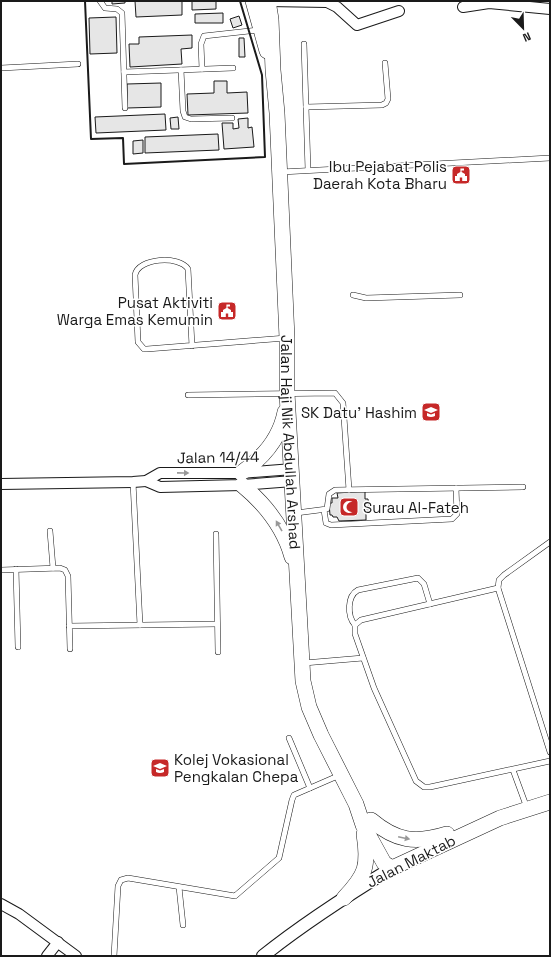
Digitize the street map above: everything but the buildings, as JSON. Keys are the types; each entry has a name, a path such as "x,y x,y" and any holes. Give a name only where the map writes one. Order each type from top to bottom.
{"main road":[{"name":"Jalan Haji Nik Abdullah Arshad","path":"253,1 260,30 273,70"},
{"name":"Jalan Haji Nik Abdullah Arshad","path":"268,1 271,19 273,70 277,113 287,338 287,393 293,475 302,663 309,707 321,735 356,804 367,822 384,863 392,868"},
{"path":"287,393 284,416 275,439 241,479 268,510 282,531 291,554 298,590"},
{"name":"Jalan Maktab","path":"392,868 500,818 550,802"},
{"path":"344,898 358,884 364,874 367,864 367,822 395,836 419,840 433,839 500,818"}],"street":[{"path":"268,1 327,2 337,7 357,25 393,11 399,11"},
{"path":"463,7 489,3 550,9"},
{"name":"Jalan 14/44","path":"1,484 133,482 146,481 160,473 241,479 293,475"},
{"name":"Jalan Maktab","path":"263,956 344,898 392,868"},
{"path":"1,904 19,914 76,956"},
{"path":"47,956 58,942"}],"lane":[{"path":"100,1 105,8 117,9 122,13 125,108"},
{"path":"202,69 201,44 204,36 260,30"},
{"path":"304,44 308,170"},
{"path":"306,107 386,103 388,99 385,63"},
{"path":"1,68 78,64"},
{"path":"124,72 233,68"},
{"path":"182,70 183,112 185,117 191,119 232,118"},
{"path":"280,172 550,158"},
{"path":"192,346 188,269 176,261 146,263 136,273 139,345 147,349 192,346 287,338"},
{"path":"353,294 366,298 460,295"},
{"path":"188,395 332,392 340,398 342,403 349,490"},
{"path":"133,482 140,625"},
{"path":"295,513 324,510 328,508 328,497 332,491 523,487"},
{"path":"324,510 326,523 331,525 452,519 457,514 456,488"},
{"path":"50,531 53,568"},
{"path":"216,534 218,652"},
{"path":"550,542 504,575 499,580 498,588 550,752"},
{"path":"1,570 53,568 63,569 67,573 70,649"},
{"path":"16,569 18,647"},
{"path":"430,604 424,584 418,578 358,590 354,592 350,602 350,618 355,625 355,634 363,658 416,781 420,785 430,787 550,761"},
{"path":"355,625 361,620 498,588"},
{"path":"69,626 217,624"},
{"path":"302,663 363,658"},
{"path":"289,738 310,788"},
{"path":"513,770 527,809"},
{"path":"114,956 118,886 121,880 128,878 230,896 236,894 279,858 293,797 341,775"},
{"path":"179,887 183,925"}],"wall":[{"path":"85,1 91,139 123,138 124,164 265,157 262,75 240,1"}],"place":[{"name":"Ibu Pejabat Polis Daerah Kota Bharu","path":"461,175"},
{"name":"Pusat Aktiviti Warga Emas Kemumin","path":"227,311"},
{"name":"SK Datu' Hashim","path":"431,412"},
{"name":"Surau Al-Fateh","path":"349,507"},
{"name":"Kolej Vokasional Pengkalan Chepa","path":"160,768"}]}
